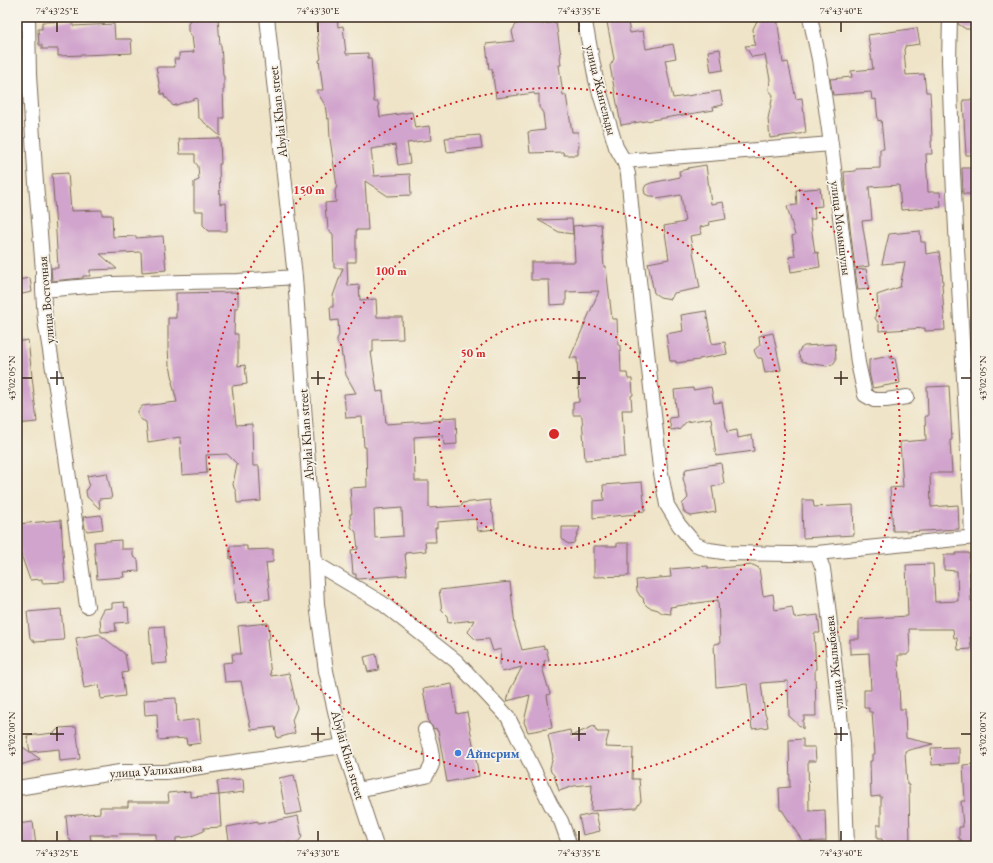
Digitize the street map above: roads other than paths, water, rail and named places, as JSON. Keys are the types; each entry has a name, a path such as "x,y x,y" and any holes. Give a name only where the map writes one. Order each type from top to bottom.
{"street":[{"name":"улица Восточная","path":"28,17 29,75 45,320 58,400 87,606"},
{"name":"Abylai Khan street","path":"267,17 295,277 317,604 326,671 343,746 376,846"},
{"name":"улица Жангельды","path":"584,17 596,80 616,147 624,161 628,174 660,468 667,506 679,525 696,544 709,550 730,553 817,554 974,537"},
{"name":"улица Момышулы","path":"810,17 819,59 858,363 865,396 874,400 907,397"},
{"path":"950,17 949,61 953,173 974,537"},
{"path":"624,161 831,144"},
{"path":"43,290 112,284 238,281 295,277"},
{"name":"улица Жылыбаева","path":"817,554 823,569 843,742 847,846"},
{"path":"315,563 382,603 456,661 508,717 551,805 561,821 570,846"},
{"path":"357,790 426,776 432,766 432,753 425,730"},
{"name":"улица Уалиханова","path":"17,788 120,772 166,772 343,746"}],"place":[{"name":"Айнерим","path":"458,753"}]}
